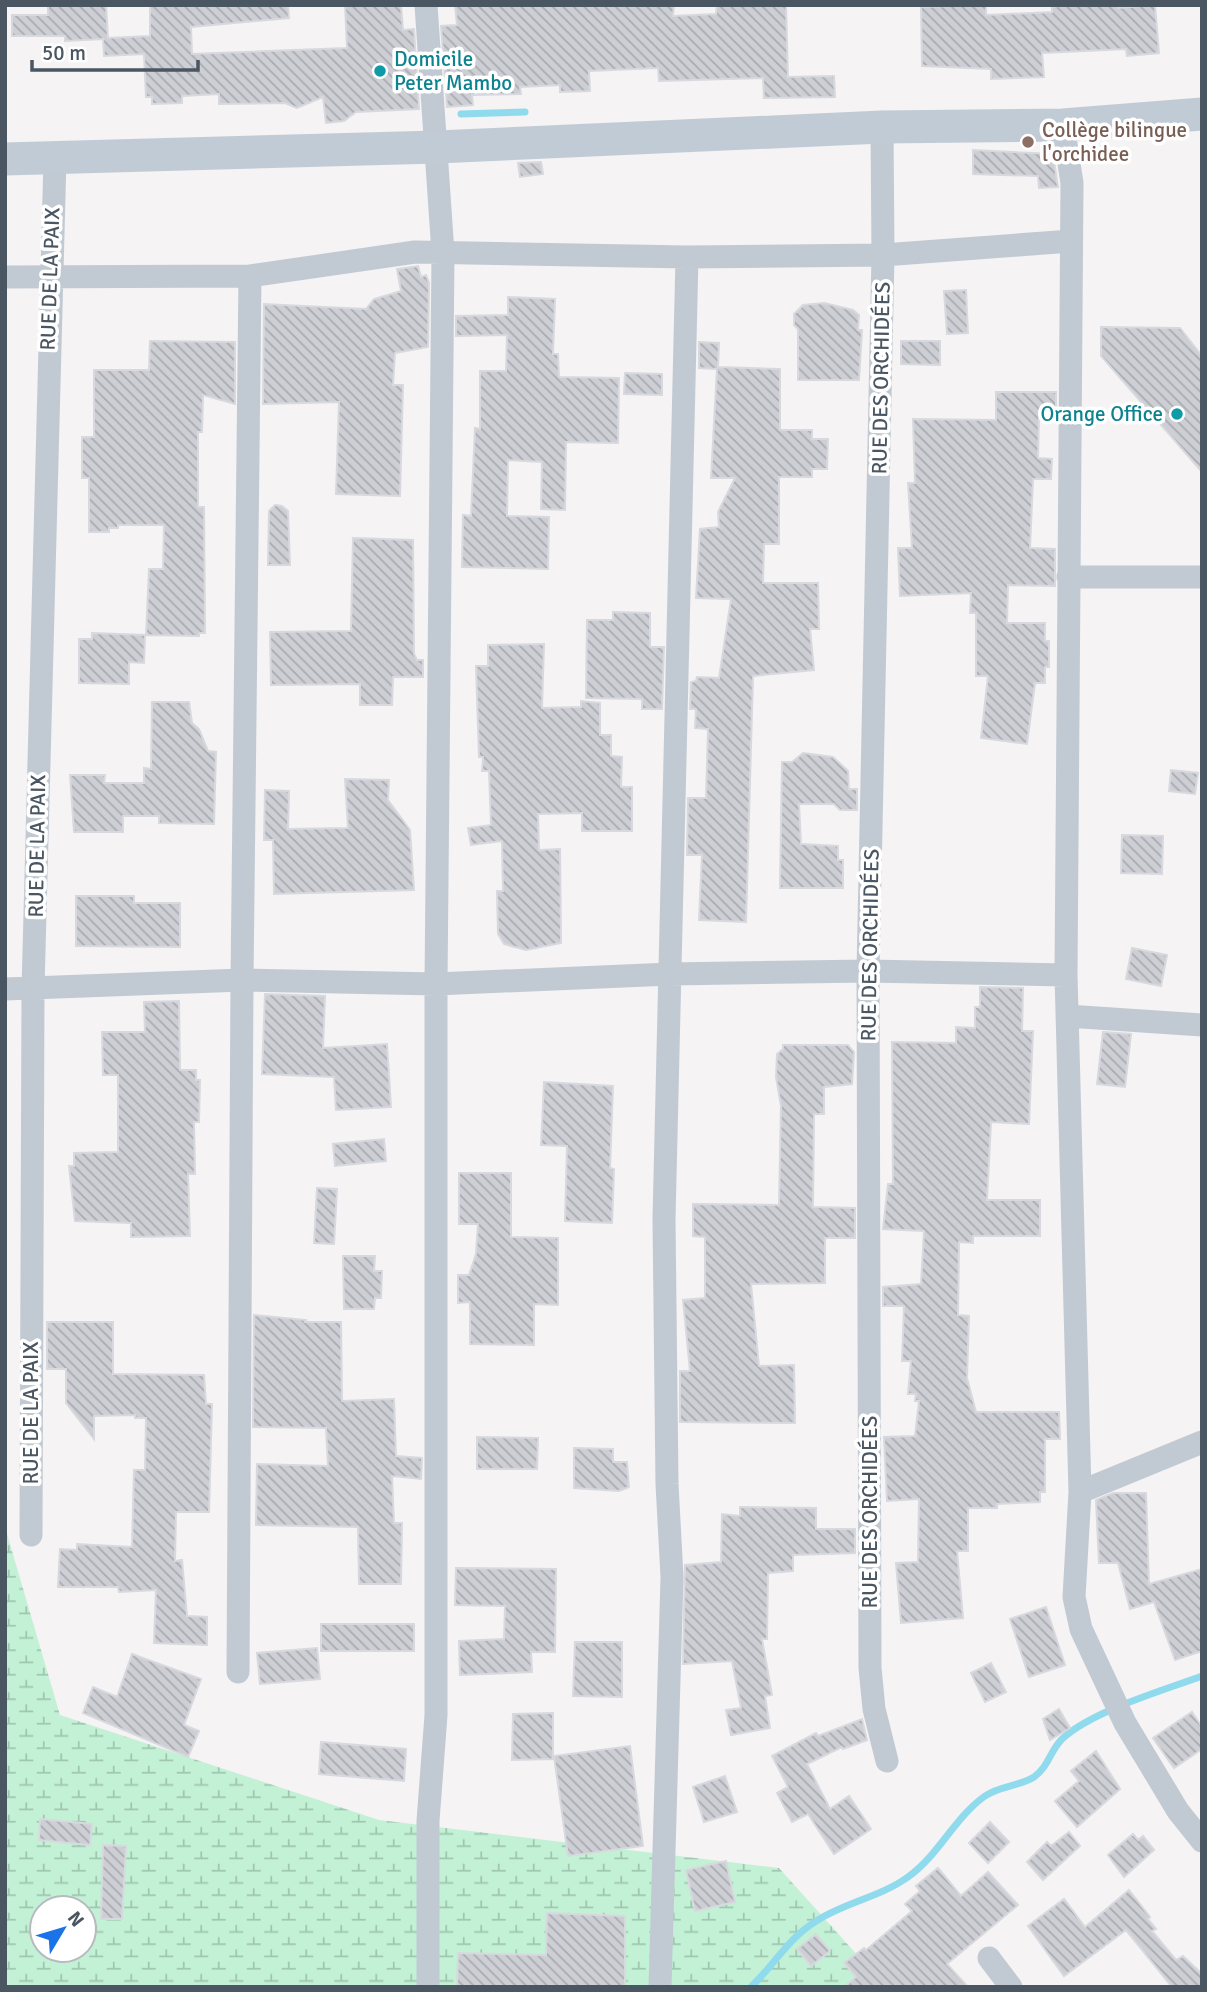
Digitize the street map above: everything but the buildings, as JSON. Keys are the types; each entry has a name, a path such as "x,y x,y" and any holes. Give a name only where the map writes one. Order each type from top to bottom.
{"main road":[{"path":"5,159 436,147 881,127 1063,125 1202,114"}],"street":[{"path":"426,5 443,253 436,984 436,1715 428,1821 428,1987"},
{"path":"1063,125 1072,183 1066,975 1080,1492 1074,1597 1081,1629 1125,1723 1178,1811 1202,1841"},
{"name":"RUE DES ORCHIDÉES","path":"881,127 883,255 868,971 870,1668 874,1709 887,1761"},
{"name":"RUE DE LA PAIX","path":"31,1535 33,989 49,277 55,158"},
{"path":"5,277 250,276 415,252 687,257 883,255 1071,241"},
{"path":"660,1987 672,1577 667,1484 664,1219 687,257"},
{"path":"238,1672 250,276"},
{"path":"1068,577 1202,577"},
{"path":"5,989 242,981 436,984 670,974 868,971 1066,975"},
{"path":"1067,1017 1202,1025"},
{"path":"1080,1492 1202,1443"},
{"path":"989,1958 1011,1987"}],"green space":[{"path":"5,1527 60,1715 379,1820 779,1868 886,1987 5,1987"}],"waterway":[{"path":"461,114 525,112"},
{"path":"751,1987 808,1927 829,1914 886,1890 908,1877 929,1858 964,1815 985,1796 1034,1777 1062,1739 1075,1729 1128,1703 1202,1676"}],"place":[{"name":"Domicile Peter Mambo","path":"380,71"},
{"name":"Collège bilingue l'orchidee","path":"1028,142"},
{"name":"Orange Office","path":"1177,414"}]}
